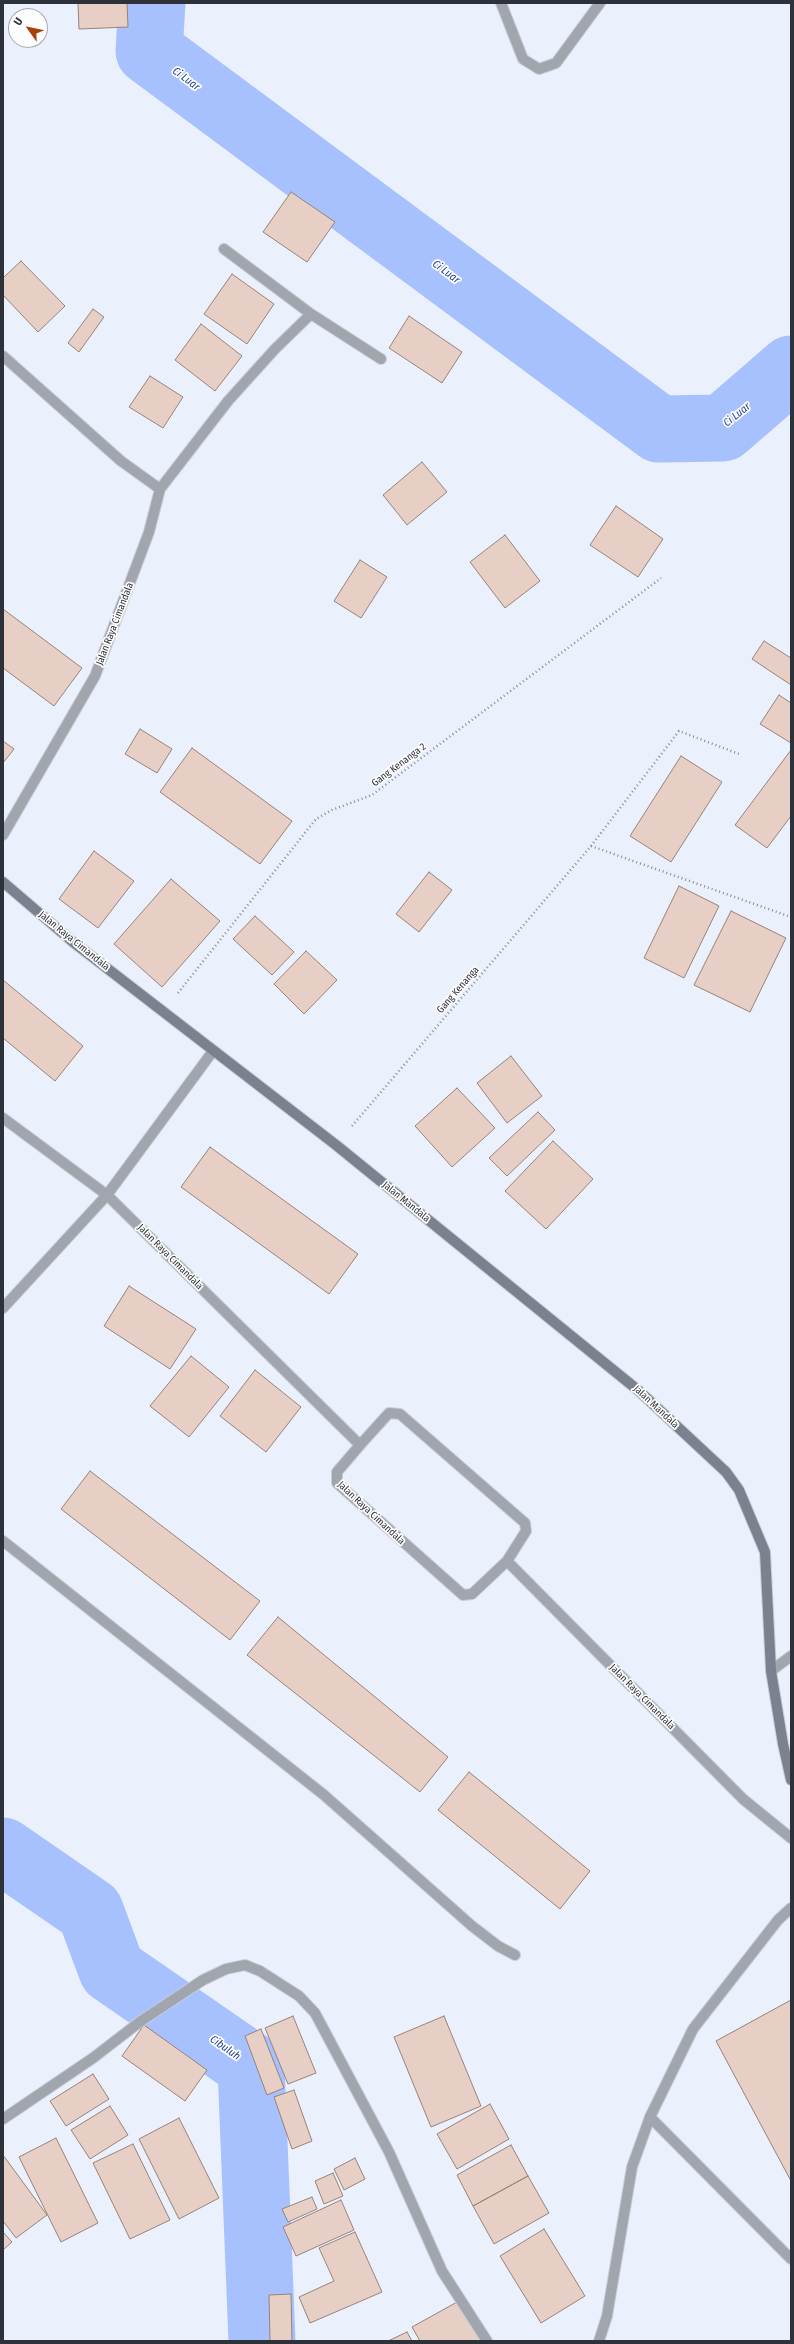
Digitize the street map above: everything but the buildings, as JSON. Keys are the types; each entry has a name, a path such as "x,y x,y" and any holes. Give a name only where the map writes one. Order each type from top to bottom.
{"street":[{"path":"501,3 523,59 539,69 556,64 600,3"},
{"path":"224,249 311,314 381,359"},
{"name":"Jalan Raya Cimandala","path":"3,834 95,676 149,532 160,488 228,401 275,349 311,314"},
{"path":"3,356 121,461 160,488"},
{"name":"Jalan Raya Cimandala","path":"3,882 73,942 336,1144"},
{"path":"3,1308 107,1195 213,1051"},
{"name":"Jalan Raya Cimandala","path":"3,1118 107,1195 360,1445 337,1472 337,1484 458,1591 468,1596 472,1594 506,1561 743,1799 791,1838"},
{"name":"Jalan Mandala","path":"336,1144 639,1391 726,1472 739,1490 765,1552 772,1671 783,1744 791,1780"},
{"path":"360,1445 389,1413 400,1414 525,1523 526,1531 506,1561"},
{"path":"3,1541 324,1795 472,1926 498,1946 515,1955"},
{"path":"772,1671 791,1656"},
{"path":"599,2341 607,2316 632,2167 650,2117 694,2028 778,1920 791,1908"},
{"path":"3,2119 93,2058 141,2020 177,1996 220,1972 245,1965 260,1971 299,1996 315,2013 390,2152 442,2272 487,2341"},
{"path":"650,2117 791,2259"}],"path":[{"name":"Gang Kenanga 2","path":"163,1012 316,819 332,810 372,795 661,578"},
{"name":"Gang Kenanga","path":"336,1144 591,846 680,731 739,754"},
{"path":"591,846 791,917"}],"waterway":[{"name":"Ci Luar","path":"152,3 149,51 659,429 723,428 791,369"},
{"name":"Cibuluh","path":"3,1851 90,1911 112,1970 251,2066 262,2341"}]}
